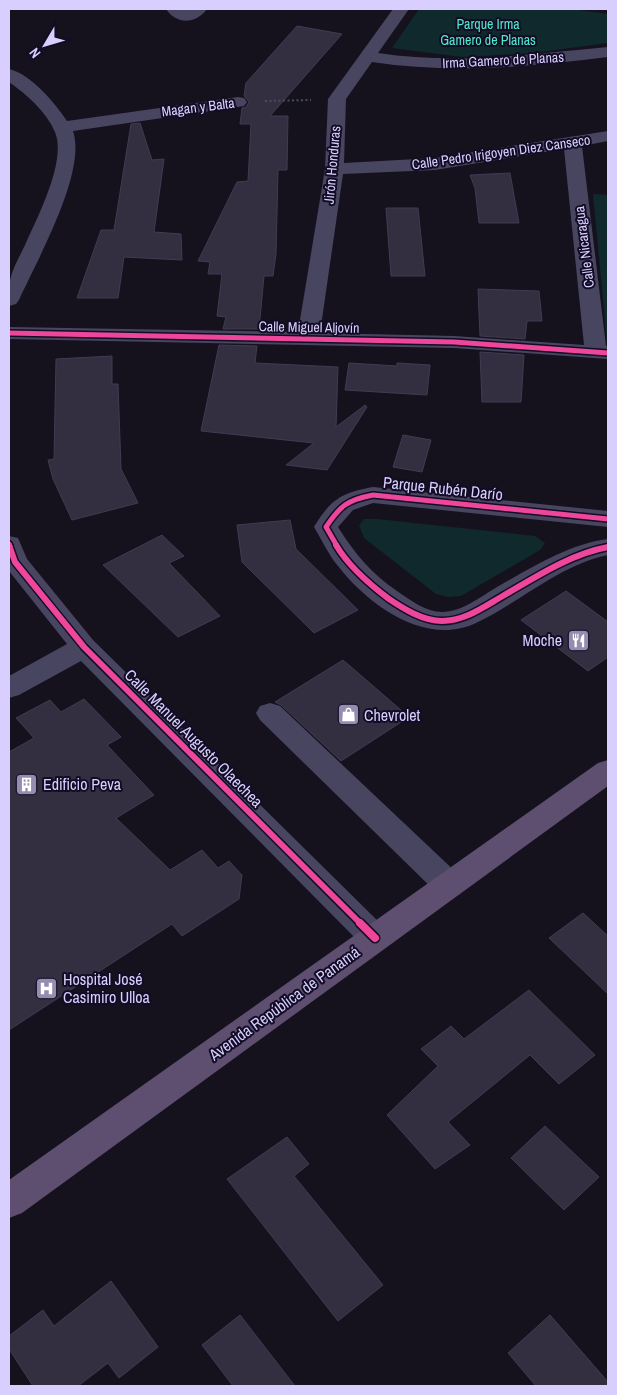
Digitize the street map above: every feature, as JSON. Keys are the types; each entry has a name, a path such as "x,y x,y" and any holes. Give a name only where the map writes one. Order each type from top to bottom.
{"main road":[{"name":"Avenida República de Panamá","path":"9,1201 608,771"}],"street":[{"path":"174,9 187,17 198,9"},
{"path":"337,99 369,57 401,9"},
{"name":"Irma Gamero de Planas","path":"369,57 409,63 454,66 539,60 608,52"},
{"path":"9,74 36,93 61,127 67,143 63,178 9,300"},
{"name":"Jirón Honduras","path":"308,340 334,169 337,99"},
{"name":"Magan y Balta","path":"61,127 238,102"},
{"name":"Calle Pedro Irigoyen Diez Canseco","path":"334,169 435,164 608,136"},
{"name":"Calle Nicaragua","path":"572,142 602,352"},
{"name":"Calle Miguel Aljovín","path":"9,334 454,342 602,352"},
{"name":"Parque Rubén Darío","path":"608,519 373,495 356,498 341,504 326,527 340,552 362,576 398,605 431,620 449,621 466,617 579,555 608,547"},
{"name":"Calle Manuel Augusto Olaechea","path":"9,544 15,562 84,647 375,938"},
{"path":"9,688 84,647"},
{"path":"270,713 369,806 449,885"}],"green space":[{"name":"Parque Irma Gamero de Planas","path":"419,9 572,9 608,14 608,43 533,53 462,57 392,48"},
{"path":"593,194 608,195 608,342 607,342"},
{"path":"364,519 535,536 545,543 540,550 461,596 448,597 436,594 364,538 359,525"}],"building":[{"path":"297,26 342,34 270,116 288,116 287,170 278,170 276,254 273,276 264,276 259,329 223,329 226,317 217,316 222,274 208,274 210,262 198,261 237,182 248,181 251,124 240,124 242,108 246,107 249,102 244,96 246,83"},
{"path":"140,123 152,160 164,159 154,232 181,234 182,260 124,257 118,298 77,298 101,230 114,230 131,124"},
{"path":"510,173 519,223 479,223 475,188 470,175"},
{"path":"386,208 418,208 425,276 391,276"},
{"path":"478,289 539,291 542,321 527,321 525,339 480,336"},
{"path":"219,345 257,346 255,363 338,367 336,427 365,405 367,407 327,470 286,465 314,443 201,431"},
{"path":"480,352 524,355 521,402 482,402"},
{"path":"112,356 112,384 118,384 121,469 138,503 72,520 53,479 48,460 54,459 56,359"},
{"path":"349,363 397,366 397,363 430,365 427,395 345,390"},
{"path":"403,435 431,440 422,472 393,467"},
{"path":"290,520 296,549 358,610 314,633 242,562 237,525"},
{"path":"162,535 184,556 169,563 220,616 178,637 103,565"},
{"name":"Moche","path":"566,591 608,622 608,657 588,671 521,620"},
{"name":"Chevrolet","path":"343,660 409,717 341,761 281,705 275,702"},
{"path":"84,699 121,737 107,745 154,795 116,818 170,870 202,850 218,868 229,861 242,875 239,899 182,936 172,924 9,1030 9,752 34,738 16,718 50,700 61,712"},
{"path":"583,913 608,936 608,994 549,938"},
{"path":"529,990 595,1055 559,1084 530,1055 448,1122 470,1145 435,1169 387,1115 438,1066 421,1049 451,1026 464,1039"},
{"path":"545,1126 599,1177 564,1210 511,1158"},
{"path":"287,1137 309,1164 294,1176 383,1285 338,1321 227,1179"},
{"path":"111,1281 158,1347 119,1378 108,1363 78,1386 33,1386 9,1349 9,1336 43,1310 54,1326"},
{"path":"240,1315 295,1386 233,1386 202,1345"},
{"path":"550,1315 608,1382 608,1386 536,1386 508,1353"}],"cycle path":[{"path":"9,333 454,342 608,353"},
{"path":"608,519 373,495 345,504 326,527 340,551 357,572 380,592 406,610 431,620 440,621 466,617 579,555 608,547"},
{"path":"9,544 15,562 84,647 375,938"}],"place":[{"name":"Moche","path":"578,640"},
{"name":"Chevrolet","path":"348,715"},
{"name":"Edificio Peva","path":"27,784"},
{"name":"Hospital José Casimiro Ulloa","path":"47,988"}]}
